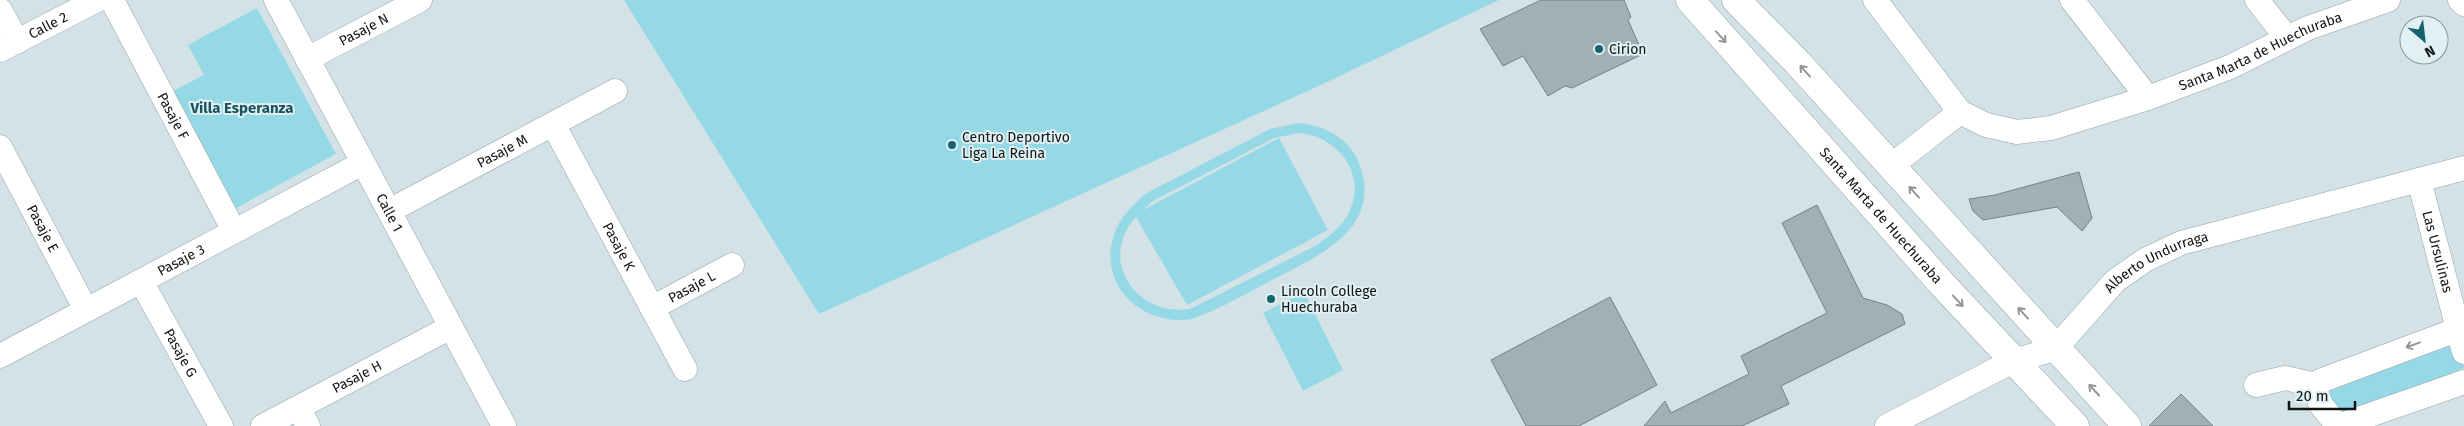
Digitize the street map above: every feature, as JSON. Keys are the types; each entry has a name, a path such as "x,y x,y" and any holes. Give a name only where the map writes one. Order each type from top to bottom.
{"street":[{"name":"Calle 2","path":"8,46 97,0"},
{"name":"Pasaje F","path":"112,0 234,231"},
{"name":"Calle 1","path":"276,0 504,426"},
{"name":"Pasaje N","path":"307,59 420,0"},
{"name":"Santa Marta de Huechuraba","path":"1690,0 1915,253 2013,361 2076,426"},
{"path":"1736,0 1797,62 2055,349 2127,426"},
{"name":"Santa Marta de Huechuraba","path":"1875,0 1960,112 1986,126 2000,130 2035,132 2148,98 2230,67 2330,19 2388,0"},
{"path":"2072,0 2148,98"},
{"path":"2257,0 2287,38"},
{"path":"2460,0 2464,4"},
{"path":"0,10 8,46"},
{"name":"Pasaje M","path":"389,211 615,91"},
{"path":"1891,166 1960,112"},
{"name":"Pasaje K","path":"553,124 685,369"},
{"name":"Pasaje E","path":"0,147 86,310"},
{"name":"Pasaje 3","path":"0,356 363,163"},
{"name":"Alberto Undurraga","path":"2055,349 2115,281 2162,250 2181,243 2464,168"},
{"name":"Las Ursulinas","path":"2419,180 2464,352"},
{"path":"1915,253 1945,227"},
{"name":"Pasaje L","path":"652,308 732,266"},
{"name":"Pasaje G","path":"141,281 221,426"},
{"name":"Pasaje H","path":"264,426 304,417 451,327"},
{"path":"2459,329 2324,378 2316,385 2316,394 2321,405 2338,426 2464,382"},
{"path":"1887,426 2013,361 2055,349"},
{"path":"2256,385 2285,378 2316,385"}],"shaded area":[{"name":"Centro Deportivo Liga La Reina","path":"624,0 1499,0 1325,83 819,314"},
{"path":"257,8 336,154 236,208 173,91 204,75 188,45"},
{"path":"1299,123 1318,127 1335,134 1349,146 1359,163 1364,186 1362,206 1355,223 1342,237 1309,261 1233,301 1192,319 1173,320 1155,316 1139,308 1126,297 1117,283 1111,267 1111,248 1116,229 1122,219 1145,194 1270,129","holes":["1299,133 1326,141 1337,149 1352,171 1355,184 1354,198 1349,212 1339,226 1326,238 1317,245 1190,309 1171,309 1153,304 1139,295 1128,282 1122,267 1120,251 1125,234 1136,217 1187,305 1328,230 1279,138 1143,210 1151,202 1274,138"]},
{"path":"1304,292 1343,370 1303,391 1263,313"},
{"path":"2455,329 2464,368 2340,418 2320,390"}],"building":[{"name":"Cirion","path":"1541,0 1624,0 1631,17 1628,20 1643,54 1572,88 1565,86 1548,96 1523,56 1503,66 1480,29"},
{"path":"2079,172 2092,218 2082,231 2057,207 1983,220 1973,211 1969,199 1995,195"},
{"path":"1817,205 1863,298 1887,305 1902,314 1905,324 1781,386 1789,404 1742,426 1644,426 1665,401 1671,413 1749,374 1741,356 1827,313 1782,223"},
{"path":"1610,297 1657,385 1579,426 1526,426 1491,360"},
{"path":"2181,394 2213,426 2149,426"}],"place":[{"name":"Cirion","path":"1599,49"},
{"name":"Centro Deportivo Liga La Reina","path":"952,145"},
{"name":"Lincoln College Huechuraba","path":"1271,299"}],"district":[{"name":"Villa Esperanza","path":"242,108"}]}
